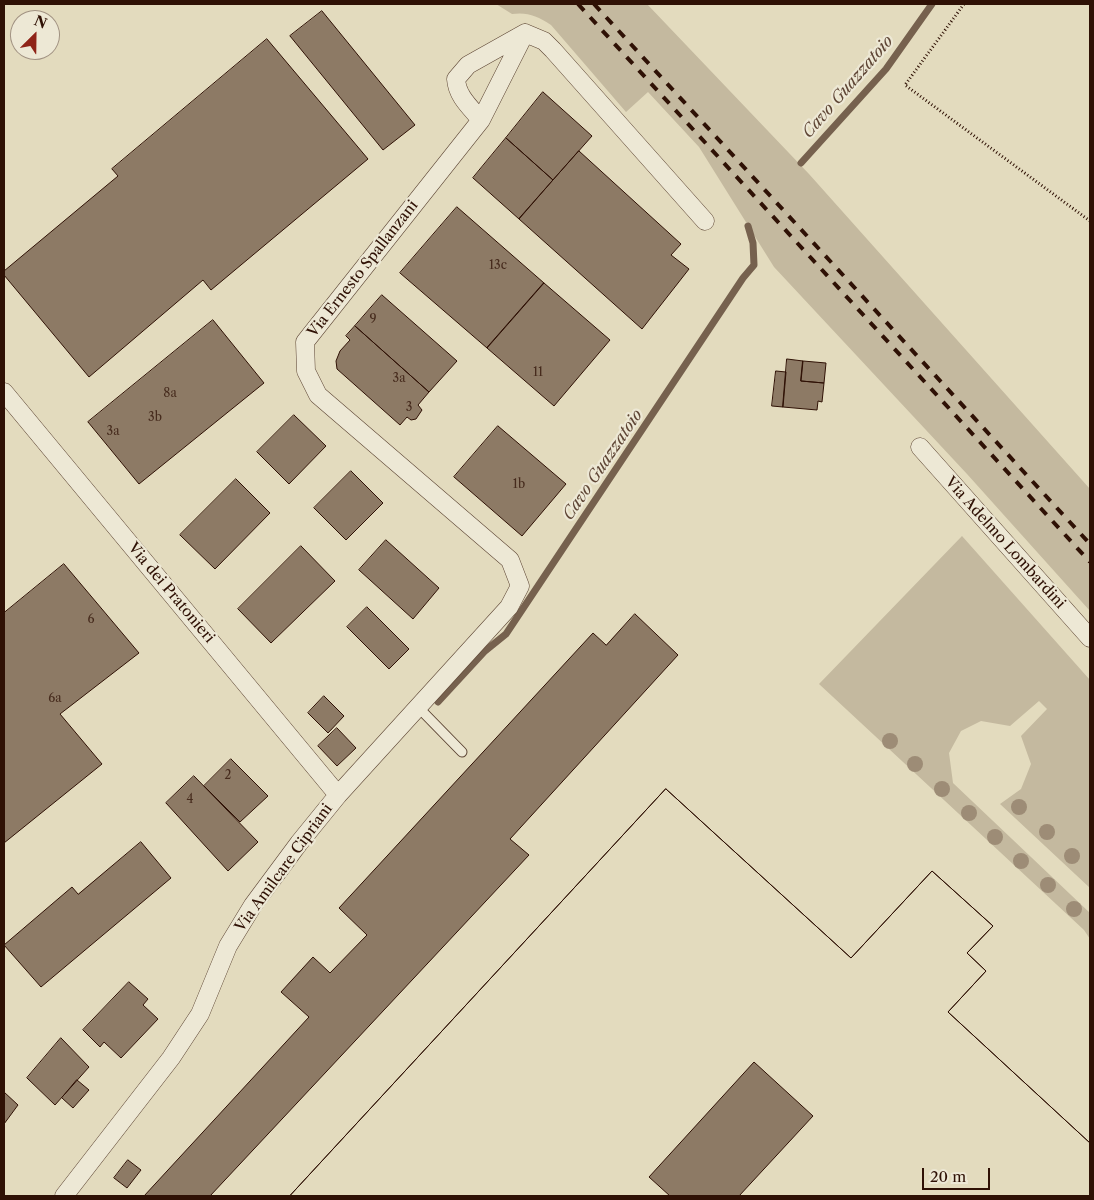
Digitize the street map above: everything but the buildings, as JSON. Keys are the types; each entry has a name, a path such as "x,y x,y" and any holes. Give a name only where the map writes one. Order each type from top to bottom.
{"street":[{"path":"481,120 456,89 456,79 468,65 525,33 544,41 705,221"},
{"name":"Via Ernesto Spallanzani","path":"520,586 510,560 318,395 306,371 305,342 481,120 525,33"},
{"name":"Via dei Pratonieri","path":"4,392 338,795"},
{"name":"Via Adelmo Lombardini","path":"920,447 1090,638"},
{"name":"Via Amilcare Cipriani","path":"64,1196 170,1058 200,1014 228,946 253,905 338,795 509,607 520,586"}],"lane":[{"path":"418,707 462,752"}],"path":[{"path":"964,4 905,85 1090,221"}],"shaded area":[{"path":"496,4 647,4 809,174 1090,489 1090,611 967,474 774,267 699,147 648,92 626,112 551,25 532,15 512,14"},
{"path":"962,536 1090,680 1090,888 1000,804 1021,789 1031,764 1021,736 1047,709 1039,701 1010,726 981,721 961,731 949,753 953,783 1090,913 1090,939 1084,930 819,684"}],"waterway":[{"name":"Cavo Guazzatoio","path":"801,163 886,69 932,4"},
{"name":"Cavo Guazzatoio","path":"438,702 485,651 506,634 743,278 754,265 753,243 748,226"}],"railway":[{"path":"578,4 1090,562"},
{"path":"594,4 1090,544"}]}
